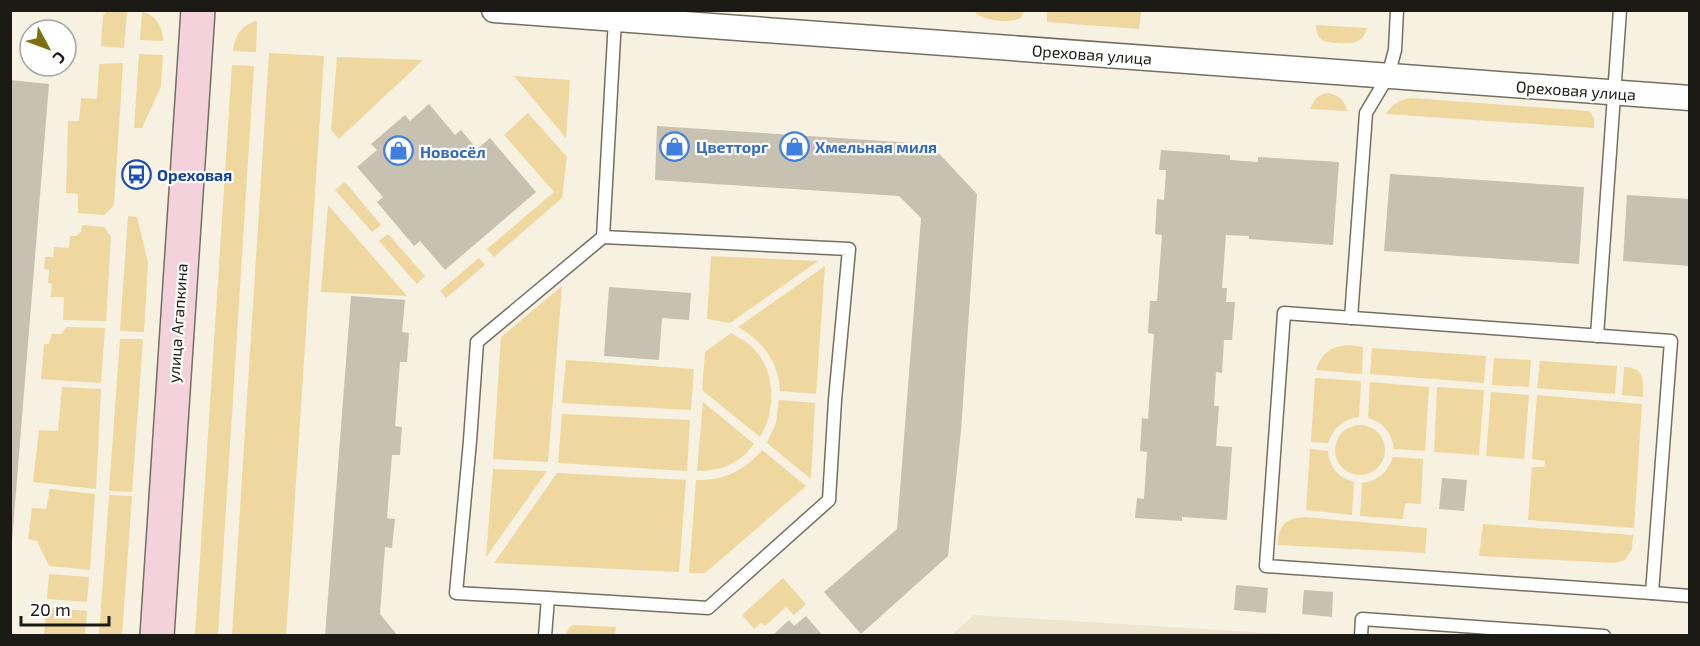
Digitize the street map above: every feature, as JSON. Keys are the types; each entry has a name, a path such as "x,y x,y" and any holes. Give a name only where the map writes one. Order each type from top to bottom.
{"main road":[{"name":"улица Агапкина","path":"157,636 198,10"}],"street":[{"name":"Ореховая улица","path":"494,10 615,19 677,17 1388,76 1689,98"}],"lane":[{"path":"1351,318 1366,113 1388,76 1395,50 1397,10"},
{"path":"1597,336 1620,10"},
{"path":"603,237 615,19"},
{"path":"603,237 849,249 835,400 829,500 708,609 456,593 477,342 603,237"},
{"path":"1652,593 1671,340 1284,313 1266,566 1689,596"},
{"path":"545,636 548,598"},
{"path":"1361,636 1362,619 1604,636"}],"shaded area":[{"path":"107,11 127,12 124,48 101,46 103,16"},
{"path":"974,11 1024,11 1021,18 1003,21 983,17"},
{"path":"1047,11 1141,12 1139,29 1047,22"},
{"path":"142,12 147,13 158,22 163,41 140,40"},
{"path":"257,21 256,52 233,51 235,41 243,28"},
{"path":"1316,25 1367,28 1363,37 1356,42 1332,43 1319,37"},
{"path":"269,53 324,56 286,635 232,635"},
{"path":"139,54 163,55 161,86 142,128 134,128"},
{"path":"337,57 423,60 339,139 331,130"},
{"path":"123,63 114,205 104,215 78,213 78,194 66,193 68,121 79,121 81,98 97,99 99,64"},
{"path":"232,65 254,66 218,635 195,635"},
{"path":"514,76 570,80 566,138"},
{"path":"1329,93 1341,99 1347,111 1310,109 1317,98"},
{"path":"1411,98 1589,111 1594,118 1594,128 1386,114 1397,103"},
{"path":"528,113 567,157 562,198 494,257 487,249 554,192 504,135"},
{"path":"345,182 381,225 372,232 335,190"},
{"path":"328,205 407,296 321,292"},
{"path":"128,216 137,217 148,262 144,332 120,331"},
{"path":"82,225 104,227 111,236 106,321 63,320 64,297 51,297 52,284 48,283 49,270 44,269 45,257 53,257 54,247 69,248 70,236 76,236 81,232"},
{"path":"388,234 425,276 417,284 379,241"},
{"path":"711,256 818,261 730,323 707,319"},
{"path":"479,258 485,265 446,298 440,291"},
{"path":"825,266 816,394 780,391 777,371 768,354 755,339 738,327"},
{"path":"562,286 548,462 493,459 501,337"},
{"path":"67,327 105,328 101,383 41,379 44,344 49,344 52,334 61,334"},
{"path":"731,333 754,349 761,358 770,380 769,416 760,437 702,390 705,352"},
{"path":"120,339 143,339 132,492 109,491"},
{"path":"1350,345 1363,347 1362,374 1316,370 1328,351"},
{"path":"1372,348 1486,356 1484,383 1370,374"},
{"path":"1494,358 1531,360 1529,387 1492,385"},
{"path":"566,360 694,369 691,410 562,403"},
{"path":"1540,361 1617,366 1615,394 1537,388"},
{"path":"1624,367 1639,372 1643,380 1643,397 1622,395"},
{"path":"1315,378 1361,381 1359,417 1339,425 1328,443 1311,442"},
{"path":"1370,382 1429,387 1425,451 1394,449 1386,429 1378,422 1368,418"},
{"path":"62,387 101,389 96,489 33,482 39,430 58,431"},
{"path":"1437,387 1484,390 1479,455 1434,452"},
{"path":"1491,392 1529,395 1524,459 1486,456"},
{"path":"1537,395 1642,404 1634,528 1528,520 1532,467 1544,467 1545,461 1532,459"},
{"path":"779,400 815,403 811,479 767,443 776,423"},
{"path":"703,402 754,444 742,457 729,465 714,470 697,471"},
{"path":"562,414 690,420 687,471 558,463"},
{"path":"1355,425 1365,425 1378,432 1385,445 1385,455 1378,468 1365,475 1355,475 1346,471 1339,464 1335,455 1335,445 1339,436 1346,429"},
{"path":"1310,449 1328,451 1330,462 1336,471 1344,478 1354,482 1352,515 1306,510"},
{"path":"762,450 806,486 705,573 689,573 696,480 715,479 741,469"},
{"path":"1393,457 1423,459 1421,504 1405,503 1403,519 1360,516 1362,483 1382,475"},
{"path":"493,469 547,471 486,557"},
{"path":"557,473 686,480 679,572 494,563"},
{"path":"50,489 95,494 90,570 49,566 37,541 28,539 32,508 46,509"},
{"path":"109,495 132,496 122,635 99,635"},
{"path":"1305,517 1427,528 1425,553 1278,545 1278,538 1284,524 1293,519"},
{"path":"1483,524 1633,535 1632,549 1625,560 1614,563 1479,556"},
{"path":"49,574 89,577 87,602 47,599"},
{"path":"783,578 806,604 794,615 786,607 765,626 761,623 754,629 742,615"},
{"path":"46,607 87,611 85,635 44,635"},
{"path":"974,615 1302,635 951,635"},
{"path":"574,625 616,627 615,635 565,635"}],"building":[{"path":"10,80 49,84 12,541 10,541"},
{"path":"429,104 455,135 461,130 477,149 490,138 536,192 445,270 420,241 414,246 377,202 383,197 357,167 377,150 371,144 405,115 410,121"},
{"path":"657,126 930,144 977,194 961,431 948,556 861,634 824,592 897,529 921,218 899,196 655,180"},
{"path":"1161,150 1230,155 1230,160 1258,162 1258,157 1339,162 1333,245 1249,239 1249,236 1226,235 1222,288 1227,288 1226,302 1235,302 1232,340 1224,340 1222,373 1216,372 1214,406 1219,406 1216,446 1232,447 1227,520 1182,517 1182,521 1135,518 1137,498 1144,499 1147,452 1140,451 1142,418 1148,419 1154,334 1148,333 1150,301 1157,301 1162,235 1155,234 1157,199 1164,200 1166,170 1159,170"},
{"path":"1390,174 1584,187 1579,264 1384,251"},
{"path":"1627,195 1690,199 1690,266 1623,261"},
{"path":"609,287 691,293 689,320 662,318 659,360 604,356"},
{"path":"351,296 405,300 402,332 409,333 407,362 400,362 395,426 402,427 400,455 392,455 387,518 395,519 392,548 385,547 380,614 398,636 325,636"},
{"path":"1442,478 1467,480 1464,511 1439,509"},
{"path":"1236,585 1268,588 1266,613 1234,610"},
{"path":"1304,590 1333,592 1332,617 1302,614"},
{"path":"806,616 823,636 772,636 789,620 794,626"}],"place":[{"name":"Цветторг","path":"675,146"},
{"name":"Хмельная миля","path":"794,146"},
{"name":"Новосёл","path":"399,151"},
{"name":"Ореховая","path":"136,174"}]}
